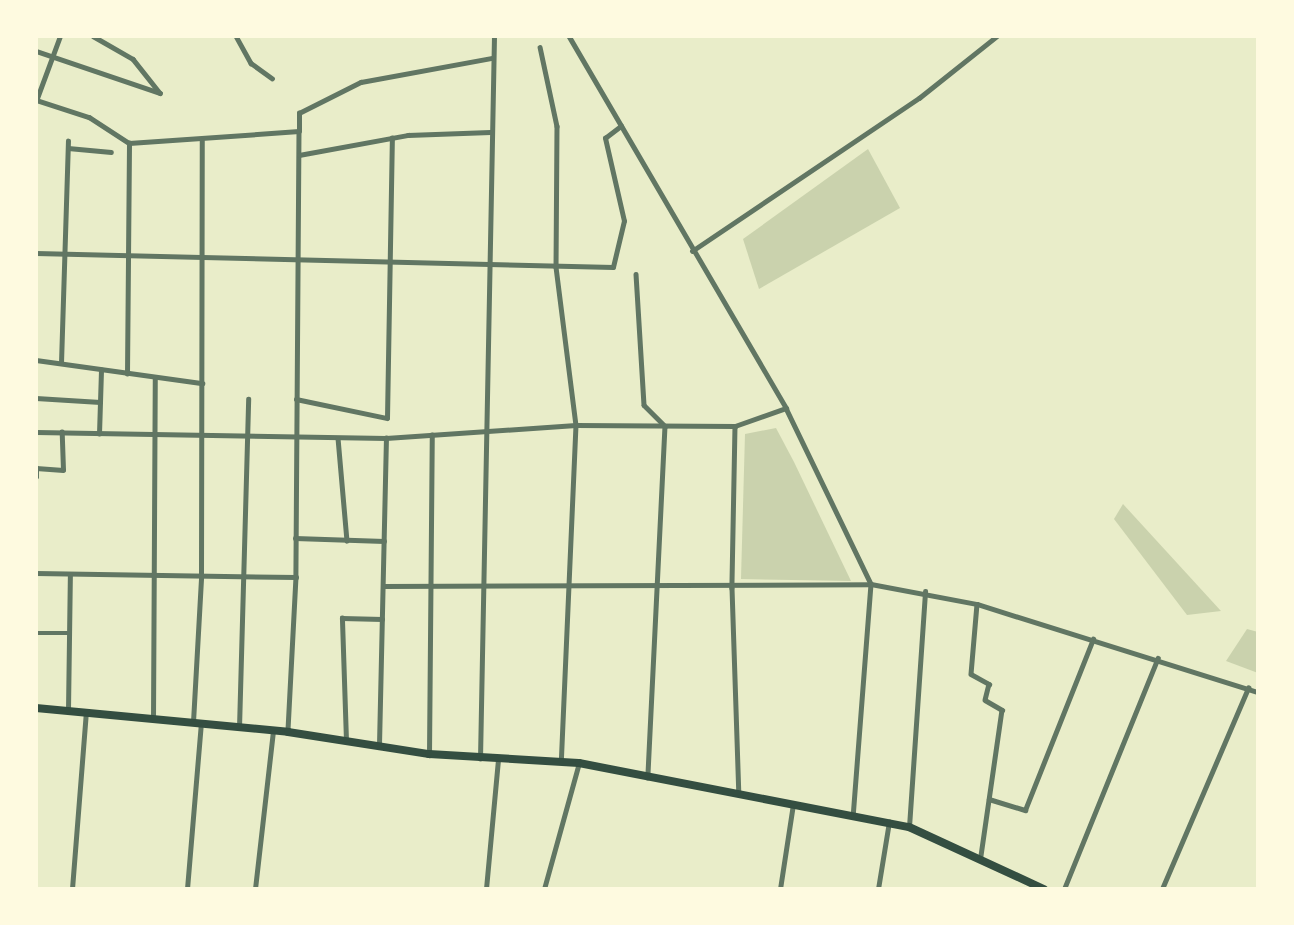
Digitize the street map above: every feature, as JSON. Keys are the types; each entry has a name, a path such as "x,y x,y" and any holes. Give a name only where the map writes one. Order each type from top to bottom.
{"main road":[{"path":"36,708 86,710 288,732 429,754 480,759 579,763 648,778 793,801 909,827 981,856 1028,886 1044,889"}],"street":[{"path":"60,36 36,100 89,117 129,143 202,141 299,131"},
{"path":"36,51 160,93 134,59 93,36"},
{"path":"236,36 251,63 272,78"},
{"path":"480,759 483,433 494,36"},
{"path":"569,36 692,251 786,408 871,584 853,816"},
{"path":"692,251 919,98 997,36"},
{"path":"540,47 557,126 556,267 576,425 572,588 561,762"},
{"path":"288,732 296,577 294,439 300,261 299,113 361,82 492,58"},
{"path":"36,253 489,267 613,267 624,221 605,138 621,126"},
{"path":"299,155 392,138 490,132"},
{"path":"296,399 387,418 393,264 392,138"},
{"path":"61,363 61,254 68,141"},
{"path":"187,889 197,723 201,577 201,383 204,258 202,141"},
{"path":"127,374 126,257 129,143"},
{"path":"68,148 111,152"},
{"path":"636,274 644,405 665,426 655,588 648,778"},
{"path":"36,360 201,383"},
{"path":"99,434 101,370"},
{"path":"153,719 155,378"},
{"path":"36,398 100,402"},
{"path":"239,728 246,577 248,399"},
{"path":"36,432 294,439 386,438 576,425 735,426 786,408"},
{"path":"735,426 732,588 739,794"},
{"path":"36,477 36,468 63,470 62,432"},
{"path":"429,754 432,435"},
{"path":"338,438 347,541"},
{"path":"379,745 386,438"},
{"path":"296,538 384,541"},
{"path":"36,573 154,578 296,577"},
{"path":"68,710 70,575"},
{"path":"383,586 732,588 871,584 925,592 977,604 1158,658 1258,692"},
{"path":"909,827 925,592"},
{"path":"977,604 971,674 989,684 985,700 1002,710 981,856"},
{"path":"346,741 342,618 382,619"},
{"path":"36,633 69,633"},
{"path":"989,799 1025,810 1093,639"},
{"path":"1064,889 1158,658"},
{"path":"1162,889 1248,688"},
{"path":"72,889 86,710"},
{"path":"255,889 273,731"},
{"path":"486,889 498,760"},
{"path":"544,889 579,763"},
{"path":"780,889 793,801"},
{"path":"878,889 889,822"}],"green space":[{"path":"868,149 900,208 759,289 743,239"},
{"path":"776,428 851,581 741,579 745,434"},
{"path":"1123,504 1221,611 1187,615 1114,519"},
{"path":"1247,629 1258,632 1258,673 1226,661"}]}
